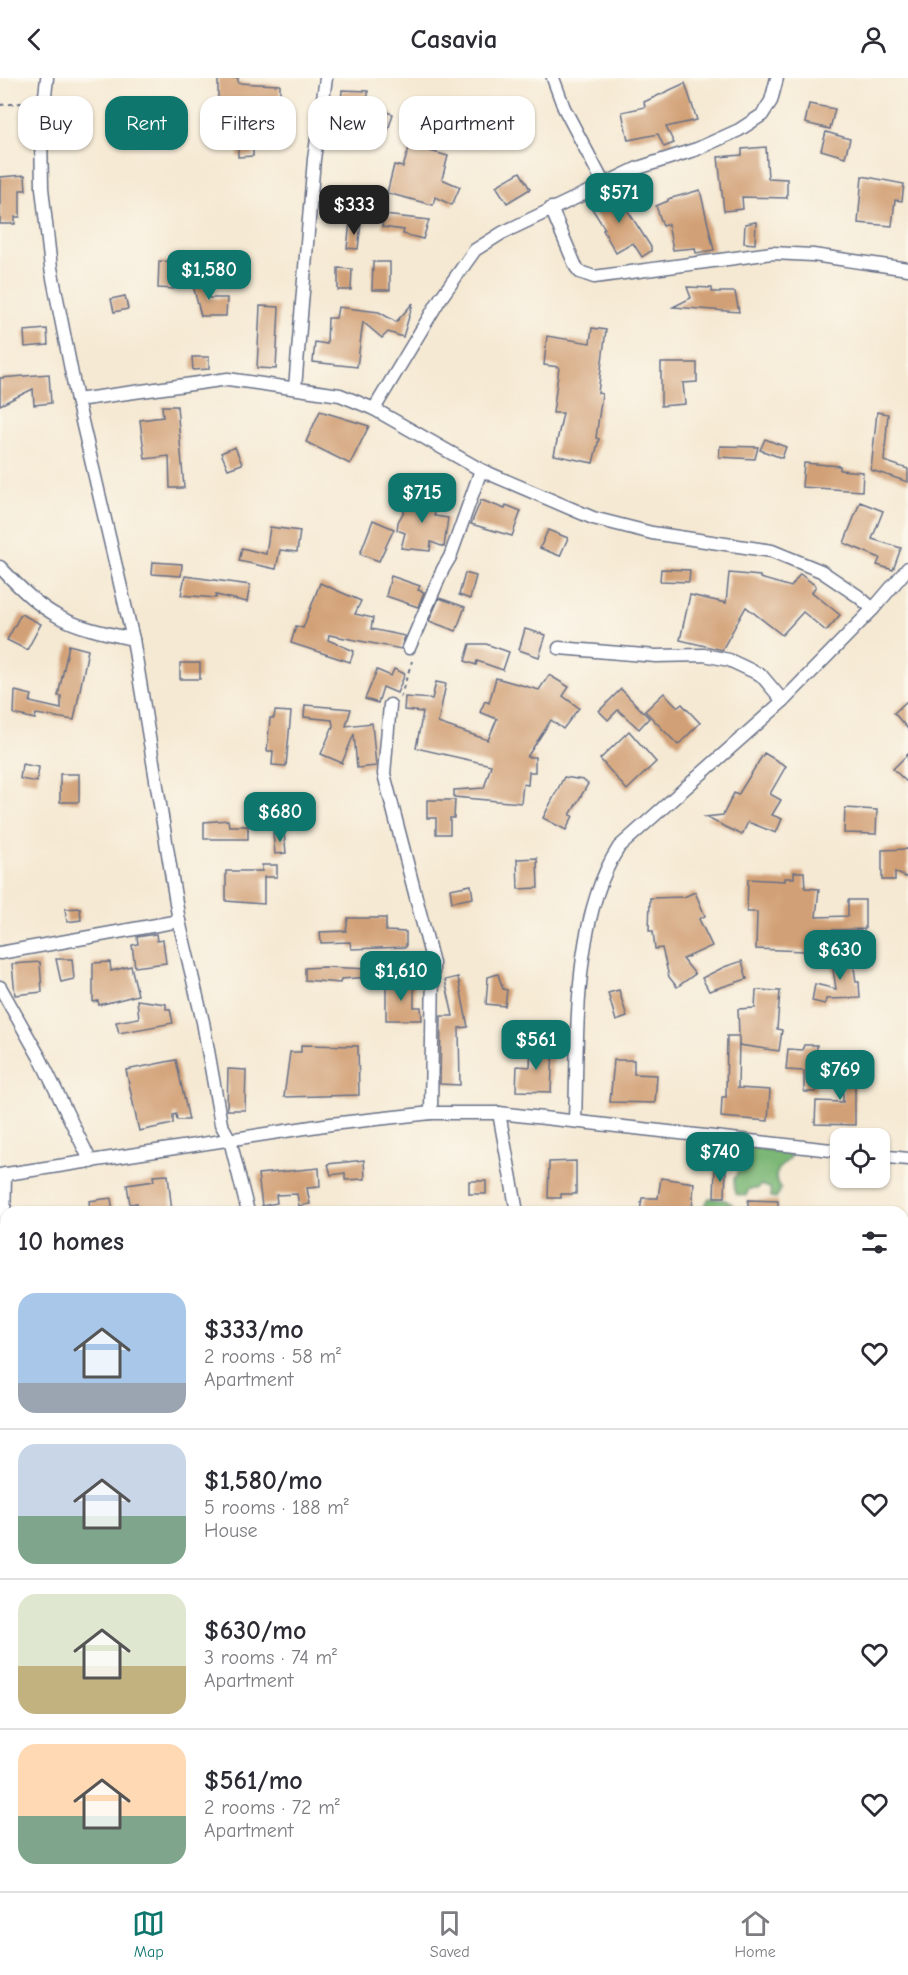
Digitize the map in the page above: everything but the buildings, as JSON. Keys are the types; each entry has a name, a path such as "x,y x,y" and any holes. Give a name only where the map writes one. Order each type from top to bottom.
{"street":[{"path":"45,96 47,78"},
{"path":"295,388 314,159 326,78"},
{"path":"553,78 564,108 604,184"},
{"path":"374,409 440,299 475,250 502,232 638,168 697,149 740,130 762,115 771,101 777,78"},
{"path":"41,150 42,188 51,268 78,400 133,639 179,921 202,1022 221,1124 230,1140 247,1206"},
{"path":"551,208 576,267 580,272 594,277 772,253 824,256 908,269"},
{"path":"78,400 228,380 340,394 374,409 481,470 593,518 652,533 772,551 821,571 873,609"},
{"path":"409,648 443,569 450,558 481,470"},
{"path":"0,567 47,612 88,630 133,639"},
{"path":"574,1120 585,945 596,891 605,868 619,847 783,701 873,609 908,568"},
{"path":"559,648 656,656 704,655 729,660 761,675 783,701"},
{"path":"390,705 384,774 433,963 430,1113"},
{"path":"0,953 179,921"},
{"path":"0,987 40,1058 91,1162"},
{"path":"3,1206 3,1174 331,1124 430,1113 499,1113 830,1150"},
{"path":"499,1113 516,1206"},
{"path":"890,1157 908,1159"}],"path":[{"path":"0,105 18,103"},
{"path":"390,705 399,698 413,659 409,648"}],"green space":[{"path":"750,1147 789,1153 790,1158 777,1170 776,1178 781,1188 776,1198 771,1197 770,1188 761,1185 757,1189 749,1189 746,1196 735,1194 734,1179 740,1168 737,1158 747,1158 745,1150"},
{"path":"709,1198 725,1200 732,1206 704,1206"}]}
